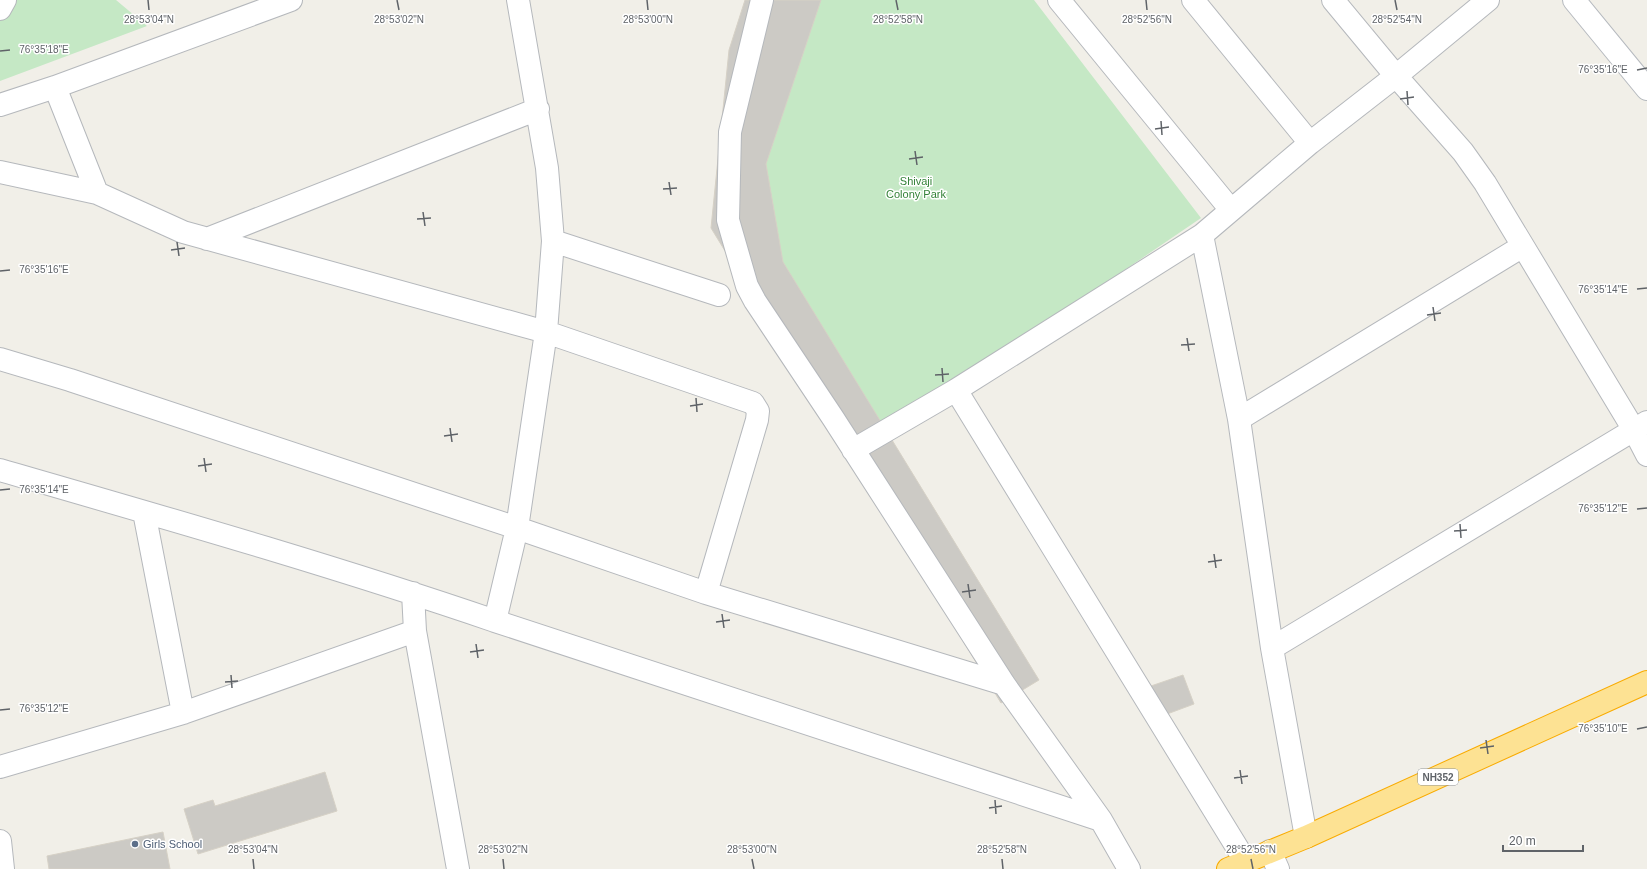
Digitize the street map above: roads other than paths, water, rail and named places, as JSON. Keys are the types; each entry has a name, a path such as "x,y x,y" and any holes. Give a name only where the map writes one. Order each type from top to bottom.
{"highway":[{"name":"NH352","path":"1237,865 1274,860 1306,837 1647,682"}],"street":[{"path":"0,9 5,0"},
{"path":"0,105 54,87 291,0"},
{"path":"495,621 517,528 546,332 553,242 547,168 518,0"},
{"path":"762,0 730,132 728,220 747,286 755,301 1004,684 1101,820 1129,869"},
{"path":"1059,0 1231,210"},
{"path":"1193,0 1310,143"},
{"path":"1334,0 1396,76 1463,152 1485,183 1523,246 1640,426 1647,456"},
{"path":"853,450 956,390 1202,235 1310,143 1396,76 1488,0"},
{"path":"1574,0 1647,89"},
{"path":"54,87 97,193"},
{"path":"206,239 538,109"},
{"path":"0,172 97,193 165,224 206,239 546,332 749,401 756,406 758,414 757,420 706,593"},
{"path":"1202,235 1239,419 1272,648 1306,837"},
{"path":"553,242 719,295"},
{"path":"1239,419 1523,246"},
{"path":"0,359 70,380 517,528 706,593 1004,684"},
{"path":"956,390 1237,865"},
{"path":"1272,648 1640,426"},
{"path":"0,470 413,593 1101,820"},
{"path":"144,512 183,713"},
{"path":"413,593 415,631 458,869"},
{"path":"0,767 183,713 415,631"},
{"path":"0,841 3,869"}],"place":[{"name":"Girls School","path":"135,844"}],"park label":[{"name":"Shivaji Colony Park","path":"916,187"}]}
